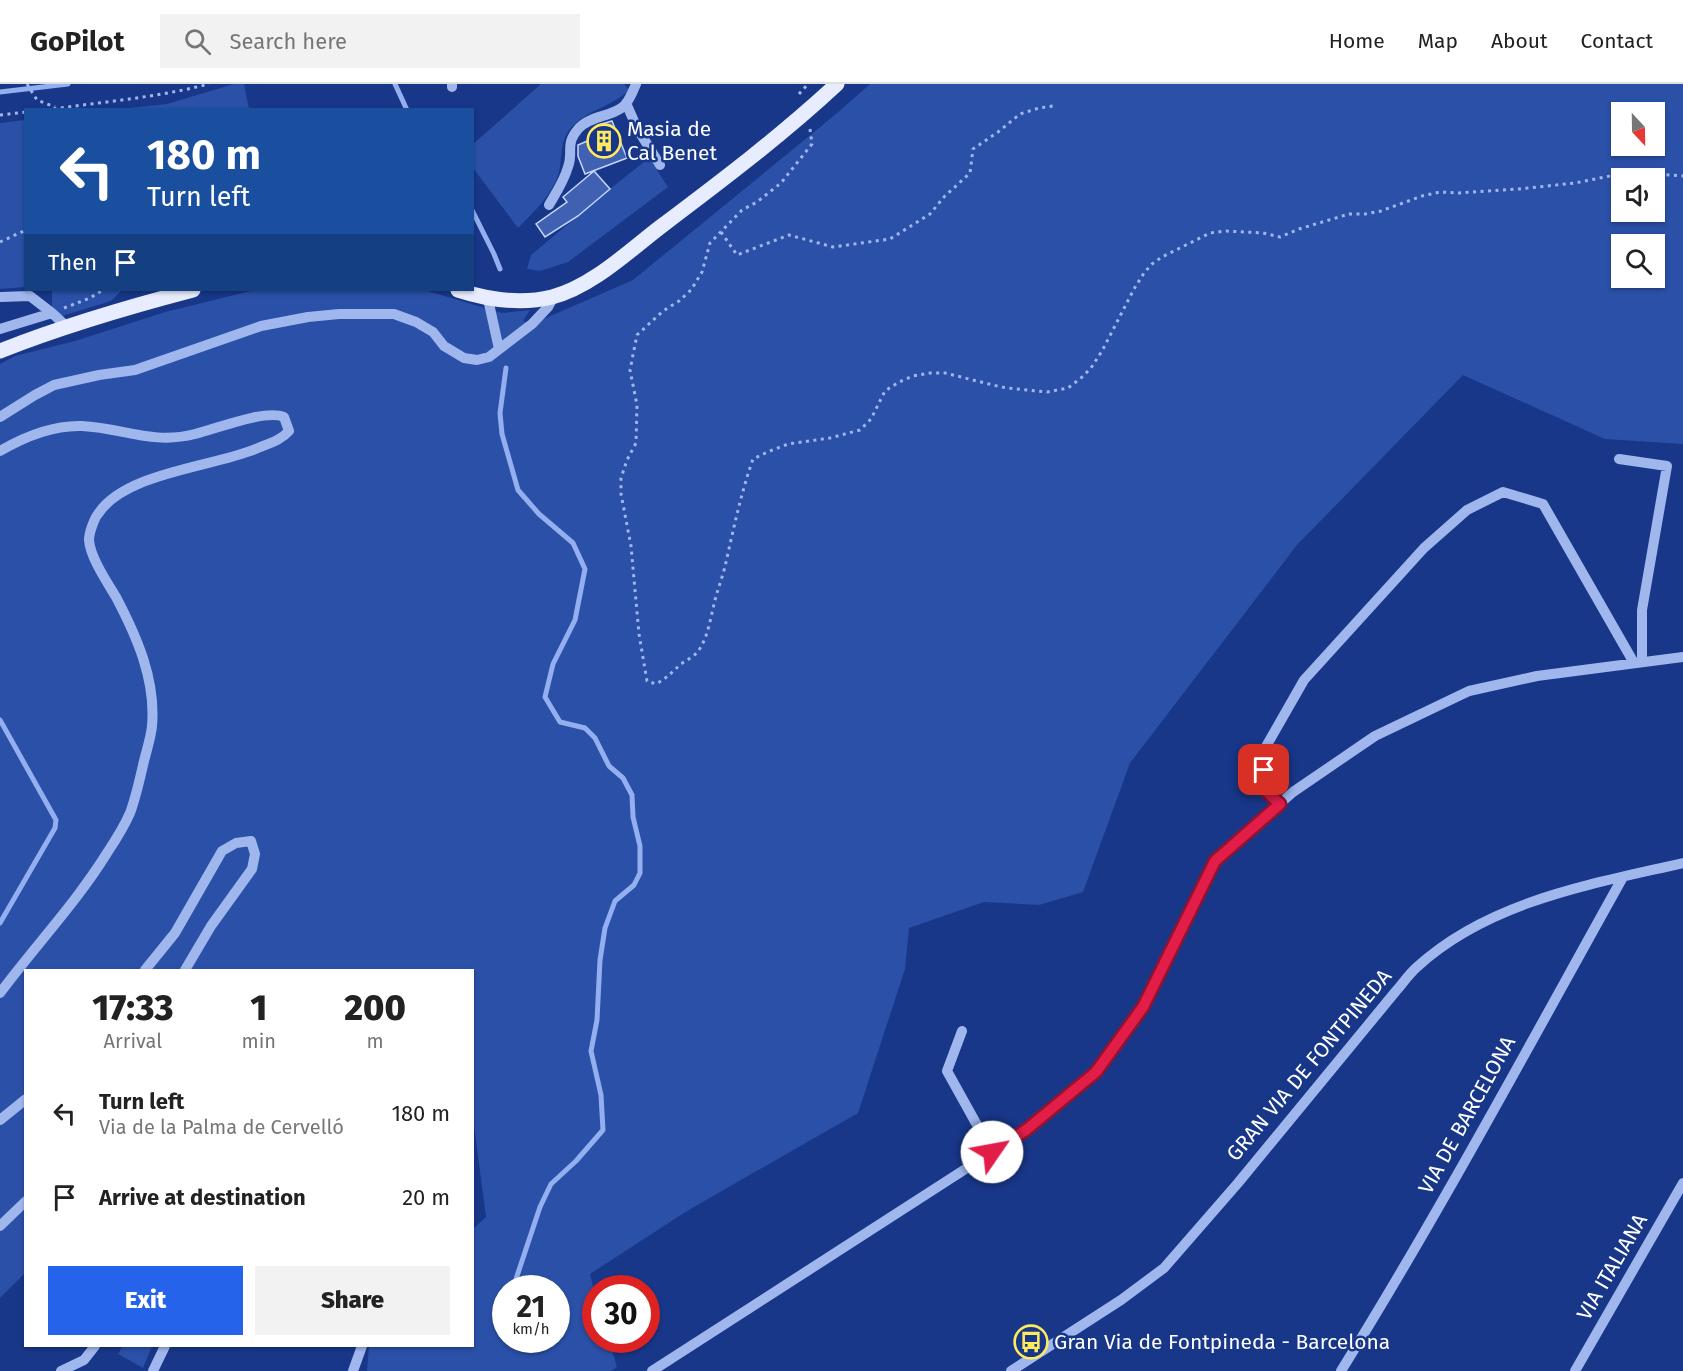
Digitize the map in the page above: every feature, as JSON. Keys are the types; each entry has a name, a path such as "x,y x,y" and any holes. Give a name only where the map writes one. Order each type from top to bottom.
{"main road":[{"path":"462,291 509,302 554,296 580,286 738,168 837,84"},
{"path":"0,351 111,312 189,291"}],"street":[{"path":"549,205 562,183 569,164 570,142 580,127 596,117 620,109 626,103 636,84"},
{"path":"626,103 637,128 660,165"},
{"path":"1,297 30,296 66,327"},
{"path":"0,417 54,385 135,370 261,326 308,317 339,314 394,314 416,322 433,332 444,346 464,358 477,360 489,357 532,324 548,307 554,296"},
{"path":"488,298 500,349"},
{"path":"0,329 52,313"},
{"path":"0,451 23,438 81,426 156,439 174,438 194,435 251,418 277,414 284,417 289,430 282,438 246,454 133,485 110,501 97,515 89,539 96,562 137,640 150,678 153,706 152,728 129,815 113,844 73,903 0,993"},
{"path":"1619,459 1667,466 1642,610 1638,663"},
{"path":"1280,804 1264,789 1264,750 1304,680 1424,548 1467,510 1503,492 1543,504 1638,663"},
{"path":"652,1371 1026,1130 1096,1072 1143,1007 1215,861 1293,792 1375,736 1469,691 1537,676 1683,657"},
{"path":"146,969 175,933 222,851 236,843 250,841 255,854 252,869 211,926 186,969"},
{"name":"GRAN VIA DE FONTPINEDA","path":"1013,1371 1121,1300 1164,1268 1238,1183 1396,991 1416,968 1439,949 1462,934 1520,905 1683,863"},
{"name":"VIA DE BARCELONA","path":"1341,1371 1377,1314 1468,1155 1623,877"},
{"path":"962,1031 947,1071 992,1152"},
{"path":"0,1120 24,1101"},
{"name":"VIA ITALIANA","path":"1575,1371 1683,1183"},
{"path":"0,1226 24,1203"},
{"path":"61,1371 84,1360 94,1347"},
{"path":"153,1371 165,1347"},
{"path":"353,1371 362,1347"}],"path":[{"path":"27,84 37,100 57,108 125,100 209,84"},
{"path":"721,232 737,255 789,235 832,247 890,239 930,214 944,197 970,173 973,149 1020,114 1053,106"},
{"path":"0,115 24,112"},
{"path":"806,112 812,144 781,183 757,202 742,210 710,243 702,272 691,290 637,335 630,370 637,405 636,443 621,478 621,494 631,546 639,634 647,681 656,684 668,678 681,664 698,652 704,641 726,564 733,526 753,459 788,444 830,438 860,430 871,419 885,391 898,382 913,376 945,373 1002,387 1047,392 1068,388 1091,368 1134,289 1152,264 1210,233 1226,231 1263,233 1280,237 1349,214 1381,211 1440,192 1459,193 1531,188 1575,183 1630,172 1683,176"},
{"path":"0,242 24,231"},
{"path":"52,313 101,291"}],"shaded area":[{"path":"234,84 244,84 249,108 129,108 167,104"},
{"path":"541,84 624,84 629,90 581,119 568,132 562,146 559,172 553,188 518,228 474,169 474,143"},
{"path":"870,84 1683,84 1683,444 1605,439 1463,375 1297,545 1130,763 1083,892 1039,905 984,902 909,928 905,969 858,1113 687,1211 590,1275 582,1275 582,1353 613,1353 617,1367 611,1371 367,1371 369,1347 474,1347 474,1228 486,1217 474,1125 474,969 24,969 24,1274 0,1298 0,364 15,356 75,341 165,312 251,291 427,291 502,313 530,310 523,321 532,324 633,280"},
{"path":"24,120 24,287 0,289 0,123"},
{"path":"649,158 668,187 568,262 540,271 527,269 531,255"},
{"path":"52,291 121,291 111,301 52,319"},
{"path":"122,1347 152,1347 143,1368 118,1354"}],"building":[{"name":"Masia de Cal Benet","path":"612,121 627,158 585,174 578,156 578,145 601,135 598,125"},
{"path":"594,171 610,189 578,216 545,237 536,224 567,202 563,197"}],"waterway":[{"path":"0,92 68,84"},
{"path":"395,84 406,108"},
{"path":"474,214 500,269"},
{"path":"506,368 500,413 502,434 518,490 539,514 573,543 585,569 575,620 553,664 545,697 560,722 585,728 595,738 609,766 623,778 632,795 633,817 640,846 640,873 634,885 615,901 605,928 600,960 597,1020 591,1051 601,1095 603,1130 576,1161 551,1184 540,1207 517,1275"},
{"path":"0,720 56,820 55,828 0,923"}],"place":[{"name":"Masia de Cal Benet","path":"604,141"},
{"name":"Gran Via de Fontpineda - Barcelona","path":"1031,1342"}],"route":[{"path":"992,1152 1026,1130 1096,1072 1143,1007 1215,861 1280,804 1264,789 1264,770"}]}
